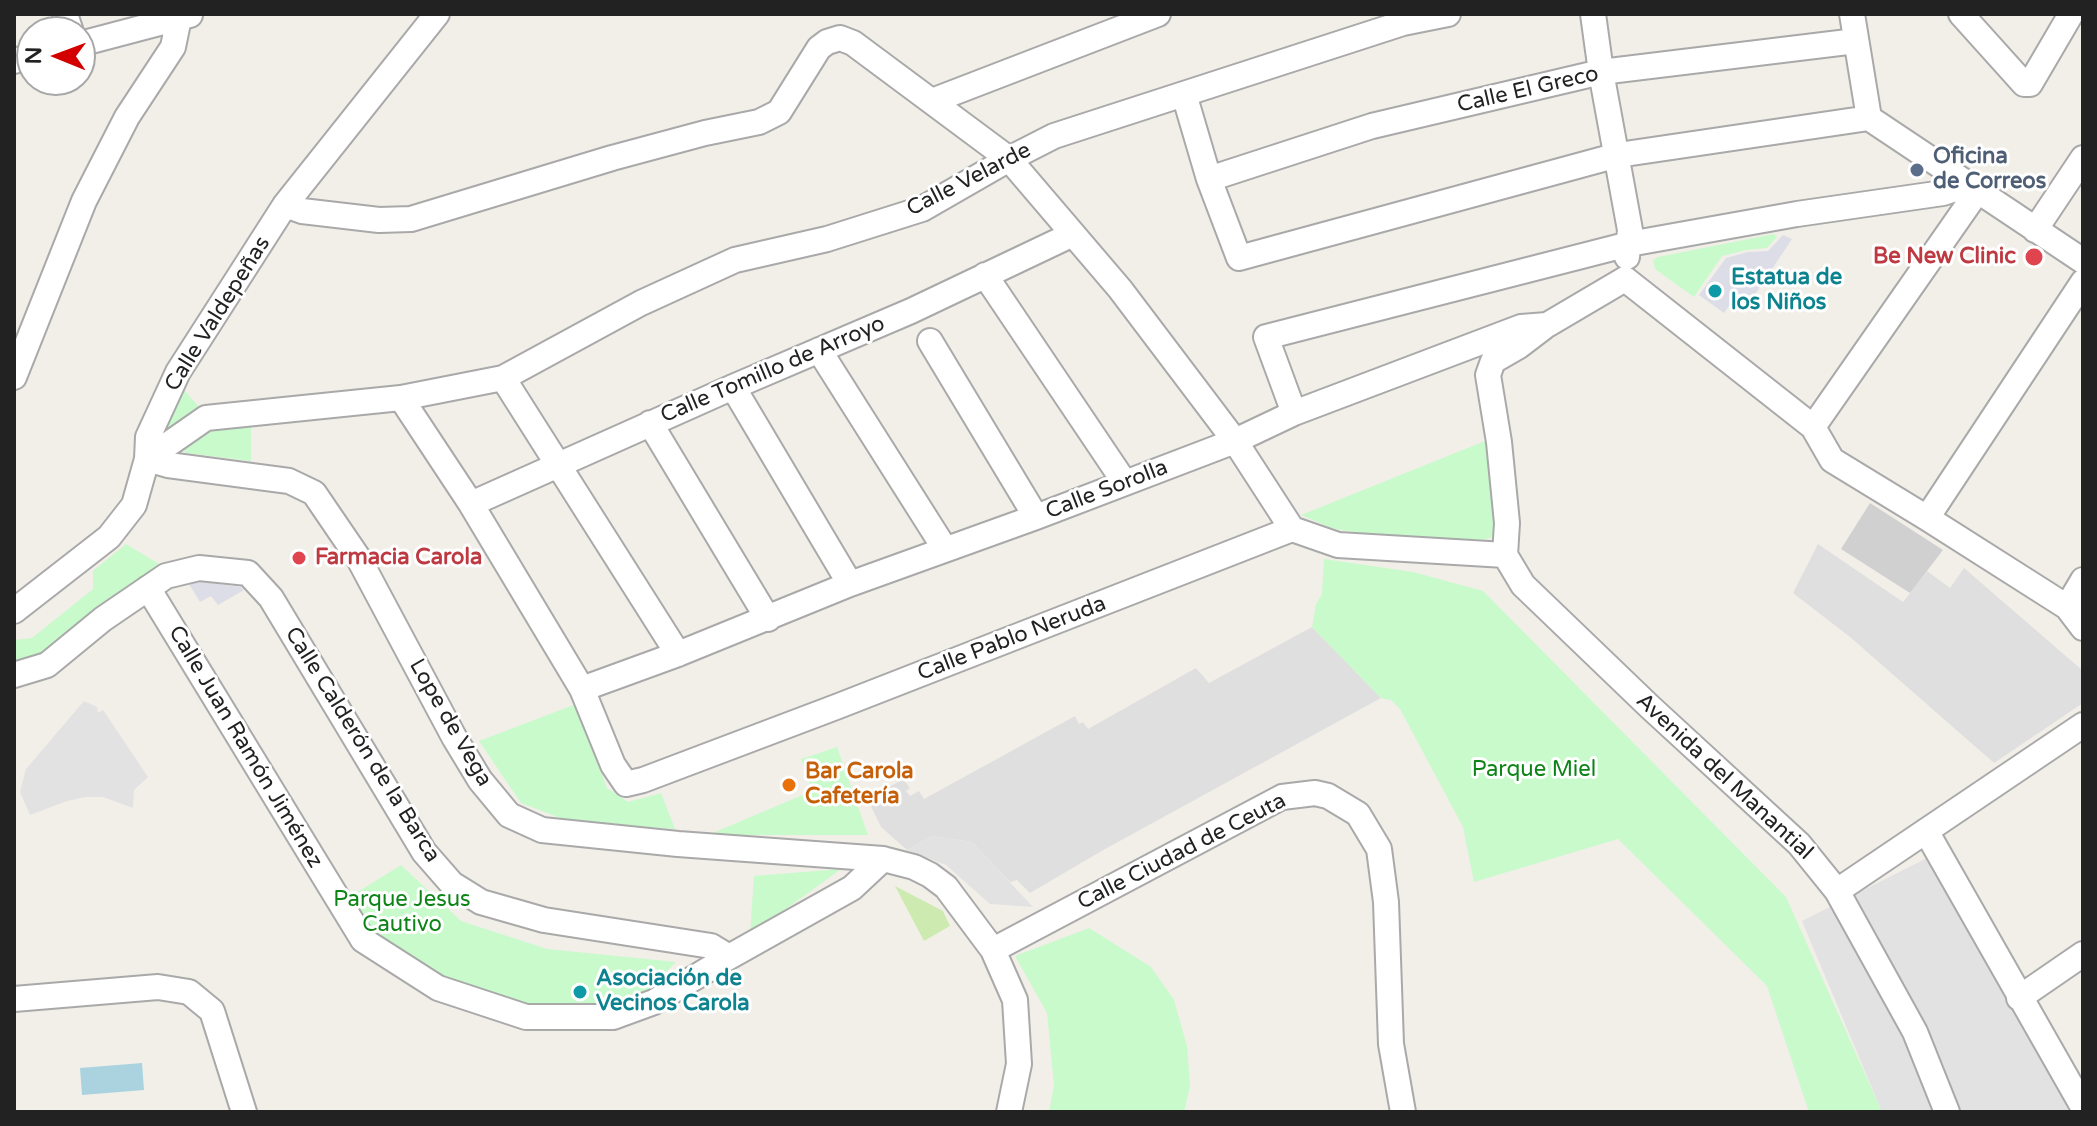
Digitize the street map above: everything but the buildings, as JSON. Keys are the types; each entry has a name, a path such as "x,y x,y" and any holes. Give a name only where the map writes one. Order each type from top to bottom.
{"street":[{"name":"Calle Valdepeñas","path":"14,611 109,537 134,505 147,459 148,437 178,372 285,205 437,14"},
{"name":"Calle Velarde","path":"401,398 503,378 641,303 735,260 827,239 922,209 1054,136 1403,23 1448,14"},
{"path":"1593,14 1630,230 1625,279 1813,427 1832,460 2067,607 2083,628"},
{"path":"1852,14 1869,118"},
{"path":"1961,14 2024,84 2030,84 2071,14"},
{"path":"96,40 184,15"},
{"path":"14,377 84,201 127,117 173,47 184,15"},
{"path":"932,101 1152,15"},
{"path":"285,205 302,211 379,220 411,219 612,158 759,122 779,112 819,48 840,38 853,43 1009,159 1120,289 1235,441 1292,529 1338,545 1505,555 1507,523 1488,375 1493,361 1547,325"},
{"name":"Calle El Greco","path":"1209,179 1372,126 1601,72 1856,41"},
{"path":"1184,94 1209,179 1239,258 1618,155 1869,118 2083,261"},
{"path":"2035,230 2083,158"},
{"path":"1294,413 1266,337 1629,244 1797,214 1972,188"},
{"path":"1813,427 1972,188"},
{"name":"Calle Tomillo de Arroyo","path":"471,504 911,311 1073,234"},
{"path":"985,275 1125,483"},
{"name":"Calle Sorolla","path":"582,689 768,619 850,584 1235,441 1294,413 1521,327 1547,325 1625,279"},
{"path":"1927,518 2083,282"},
{"path":"930,341 1036,517"},
{"path":"819,350 945,549"},
{"path":"503,378 678,654"},
{"path":"733,387 850,584"},
{"path":"147,459 206,418 401,398 471,504 582,689"},
{"path":"650,423 768,619"},
{"name":"Lope de Vega","path":"147,459 168,465 289,481 314,493 359,559 480,780 509,815 542,830 678,844 883,859 914,867 946,887 993,950 1015,1000 1019,1064 1009,1112"},
{"name":"Calle Pablo Neruda","path":"582,689 613,765 626,784 1292,529"},
{"name":"Avenida del Manantial","path":"1505,555 1523,585 1799,844 1837,891 1915,1032 1947,1112"},
{"name":"Calle Calderón de la Barca","path":"148,588 166,576 199,568 248,573 271,598 424,852 452,884 481,902 544,920 711,946 729,957"},
{"path":"2067,607 2083,580"},
{"path":"14,675 47,665 103,619 148,588"},
{"name":"Calle Juan Ramón Jiménez","path":"148,588 363,940 438,988 526,1017 613,1017 654,1002 852,888 883,859"},
{"path":"1837,891 2083,725"},
{"name":"Calle Ciudad de Ceuta","path":"993,950 1282,797 1315,793 1328,796 1358,814 1379,849 1386,902 1391,1044 1403,1112"},
{"path":"1926,831 2083,1107"},
{"path":"2019,998 2083,954"},
{"path":"14,999 158,987 189,992 212,1011 244,1112"}],"shaded area":[{"path":"1783,235 1792,239 1748,305 1736,296 1724,313 1699,295 1726,258 1768,251"},
{"path":"1870,503 1943,550 1910,593 1841,549"},
{"path":"1818,544 1903,602 1927,571 1950,588 1964,568 2082,670 2083,703 1994,763 1850,637 1793,593"},
{"path":"195,581 241,587 244,590 218,605 211,596 200,602 189,584"},
{"path":"1312,627 1381,698 1030,893 1017,880 1010,882 972,842 932,836 907,850 881,827 868,800 903,779 910,788 906,791 910,796 919,791 924,799 1075,716 1079,724 1083,722 1088,729 1196,668 1209,683"},
{"path":"84,701 97,707 98,713 103,710 148,777 134,790 133,808 103,797 85,797 30,815 20,792 26,769"},
{"path":"932,836 972,842 1033,907 990,904 946,865 907,850"},
{"path":"1931,856 2071,1112 1882,1112 1802,921"}],"green space":[{"path":"1774,234 1777,237 1767,248 1722,256 1694,297 1655,269 1653,260 1658,257"},
{"path":"183,389 200,408 161,440 159,431"},
{"path":"251,425 251,461 186,453 182,447 201,432"},
{"path":"1485,441 1494,492 1493,537 1473,543 1379,537 1331,528 1301,515"},
{"path":"126,544 159,564 32,661 14,666 14,640 32,638 93,589 93,571"},
{"name":"Parque Miel","path":"1324,559 1413,572 1483,591 1786,897 1882,1112 1809,1112 1767,986 1618,839 1474,882 1463,827 1400,709 1391,700 1381,698 1312,627 1316,604 1322,594"},
{"path":"576,704 607,788 628,802 661,793 675,829 568,821 521,803 479,741"},
{"path":"837,747 868,835 708,835 812,791 801,759"},
{"name":"Parque Jesus Cautivo","path":"401,865 461,921 547,949 676,962 649,989 610,1007 529,1007 437,978 371,934 348,898"},
{"path":"841,869 750,935 754,876"},
{"path":"895,886 943,911 950,926 924,941"},
{"path":"1089,928 1151,967 1174,1000 1187,1046 1190,1086 1184,1112 1049,1112 1054,1085 1047,1013 1015,956"}],"water":[{"path":"142,1063 144,1090 82,1095 80,1068"}],"place":[{"name":"Oficina de Correos","path":"1917,170"},
{"name":"Be New Clinic","path":"2034,257"},
{"name":"Estatua de los Niños","path":"1715,291"},
{"name":"Farmacia Carola","path":"299,558"},
{"name":"Bar Carola Cafetería","path":"789,785"},
{"name":"Asociación de Vecinos Carola","path":"580,992"}]}
